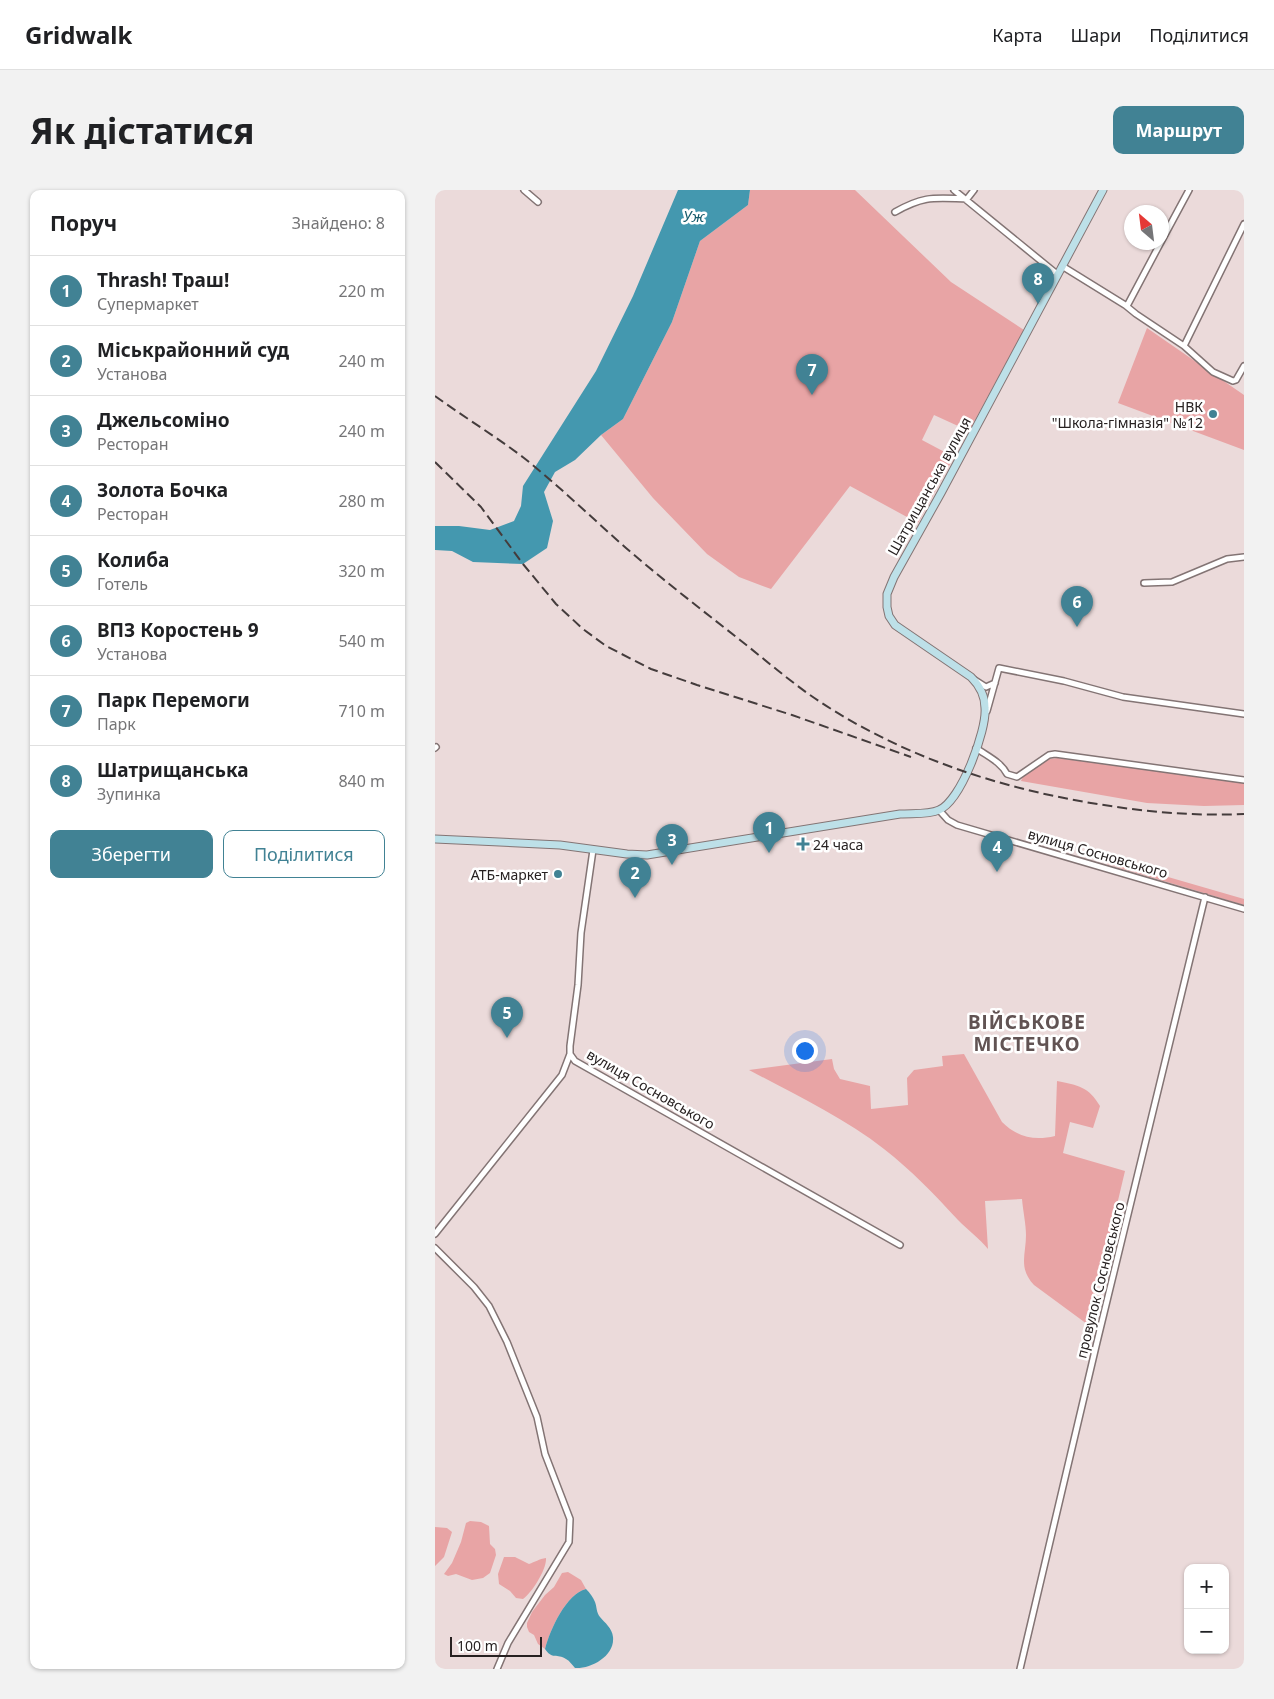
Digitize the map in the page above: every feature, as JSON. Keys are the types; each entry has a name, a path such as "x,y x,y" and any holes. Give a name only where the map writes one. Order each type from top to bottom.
{"street":[{"path":"524,190 538,202"},
{"path":"954,190 1057,274"},
{"path":"967,199 974,190"},
{"name":"Шатрищанська вулиця","path":"939,810 949,803 967,773 982,735 985,702 971,677 895,625 889,616 887,594 894,577 946,484 1103,190"},
{"path":"1169,227 1189,190"},
{"path":"895,212 911,203 926,198 967,199"},
{"path":"1184,346 1244,224"},
{"path":"1127,306 1157,250"},
{"path":"1062,266 1127,306 1184,346 1215,374 1229,381 1236,380 1244,366"},
{"path":"1144,583 1171,582 1227,558 1244,557"},
{"path":"985,716 999,668 1068,682 1123,697 1244,714"},
{"path":"971,677 986,687 995,683"},
{"path":"976,748 1004,768 1007,774 1017,777 1049,756 1056,754 1244,780"},
{"path":"435,839 560,845 647,855 900,814 939,810"},
{"name":"вулиця Сосновського","path":"939,810 948,820 957,825 1244,909"},
{"name":"вулиця Сосновського","path":"593,850 581,933 578,985 570,1054 575,1061 900,1245"},
{"name":"провулок Сосновського","path":"1020,1669 1205,897"},
{"path":"435,1234 562,1075 570,1054"},
{"path":"435,1248 474,1287 489,1306 507,1342 537,1417 545,1454 570,1519 569,1542 508,1643 497,1669"}],"shaded area":[{"path":"750,190 855,190 951,282 1024,330 969,431 934,415 922,440 954,457 918,523 850,486 771,589 739,577 707,554 653,498 601,435 623,419 672,322 700,241 748,205"},
{"path":"1147,328 1244,395 1244,450 1118,403"},
{"path":"1057,758 1244,782 1244,805 1204,806 1147,803 1021,781 1031,768 1046,760"},
{"path":"1106,859 1244,899 1244,905 1107,864"},
{"path":"964,1054 1002,1122 1020,1134 1033,1138 1055,1136 1057,1081 1082,1088 1092,1095 1100,1106 1093,1128 1070,1122 1063,1153 1125,1171 1089,1323 1087,1324 1034,1285 1029,1279 1024,1267 1026,1231 1022,1199 985,1201 988,1249 923,1183 884,1149 836,1117 749,1070 832,1059 834,1069 840,1079 870,1086 871,1109 908,1105 907,1078 914,1070 943,1066 942,1056"},
{"path":"470,1521 481,1522 489,1526 490,1544 495,1549 496,1555 490,1573 483,1578 472,1580 456,1574 448,1576 444,1574 452,1563 461,1542 466,1523"},
{"path":"435,1527 447,1528 452,1532 444,1557 435,1566"},
{"path":"504,1557 515,1557 529,1564 546,1558 546,1563 538,1580 531,1592 523,1599 516,1598 510,1591 499,1584 498,1574"},
{"path":"568,1572 581,1580 586,1589 579,1592 566,1605 555,1623 545,1649 538,1644 534,1635 529,1632 527,1623 532,1612 554,1587 562,1573"}],"water":[{"name":"Уж","path":"678,190 750,190 748,205 700,241 672,322 623,419 601,435 575,460 555,472 544,492 553,521 547,548 523,564 473,562 452,551 435,550 435,526 459,526 490,530 514,521 521,506 523,486 596,371 633,296"},
{"path":"586,1589 596,1604 599,1615 611,1631 613,1644 606,1655 595,1664 575,1668 563,1657 552,1655 545,1649 555,1623 566,1605 579,1592"}],"railway":[{"path":"435,396 524,458 640,560 792,682 845,717 881,737 957,769 996,782 1036,792 1149,811 1196,814 1244,814"},
{"path":"435,462 481,507 523,564 556,604 583,629 606,646 651,669 792,715 911,757"}],"place":[{"name":"Шатрищанська","path":"1038,304"},
{"name":"Парк Перемоги","path":"812,395"},
{"name":"НВК \"Школа-гімназія\" №12","path":"1213,414"},
{"name":"ВПЗ Коростень 9","path":"1077,627"},
{"name":"24 часа","path":"803,844"},
{"name":"Thrash! Траш!","path":"769,853"},
{"name":"Джельсоміно","path":"672,865"},
{"name":"Золота Бочка","path":"997,872"},
{"name":"АТБ-маркет","path":"558,874"},
{"name":"Міськрайонний суд","path":"635,898"},
{"name":"Колиба","path":"507,1038"}],"district":[{"name":"ВІЙСЬКОВЕ МІСТЕЧКО","path":"1027,1033"}]}
